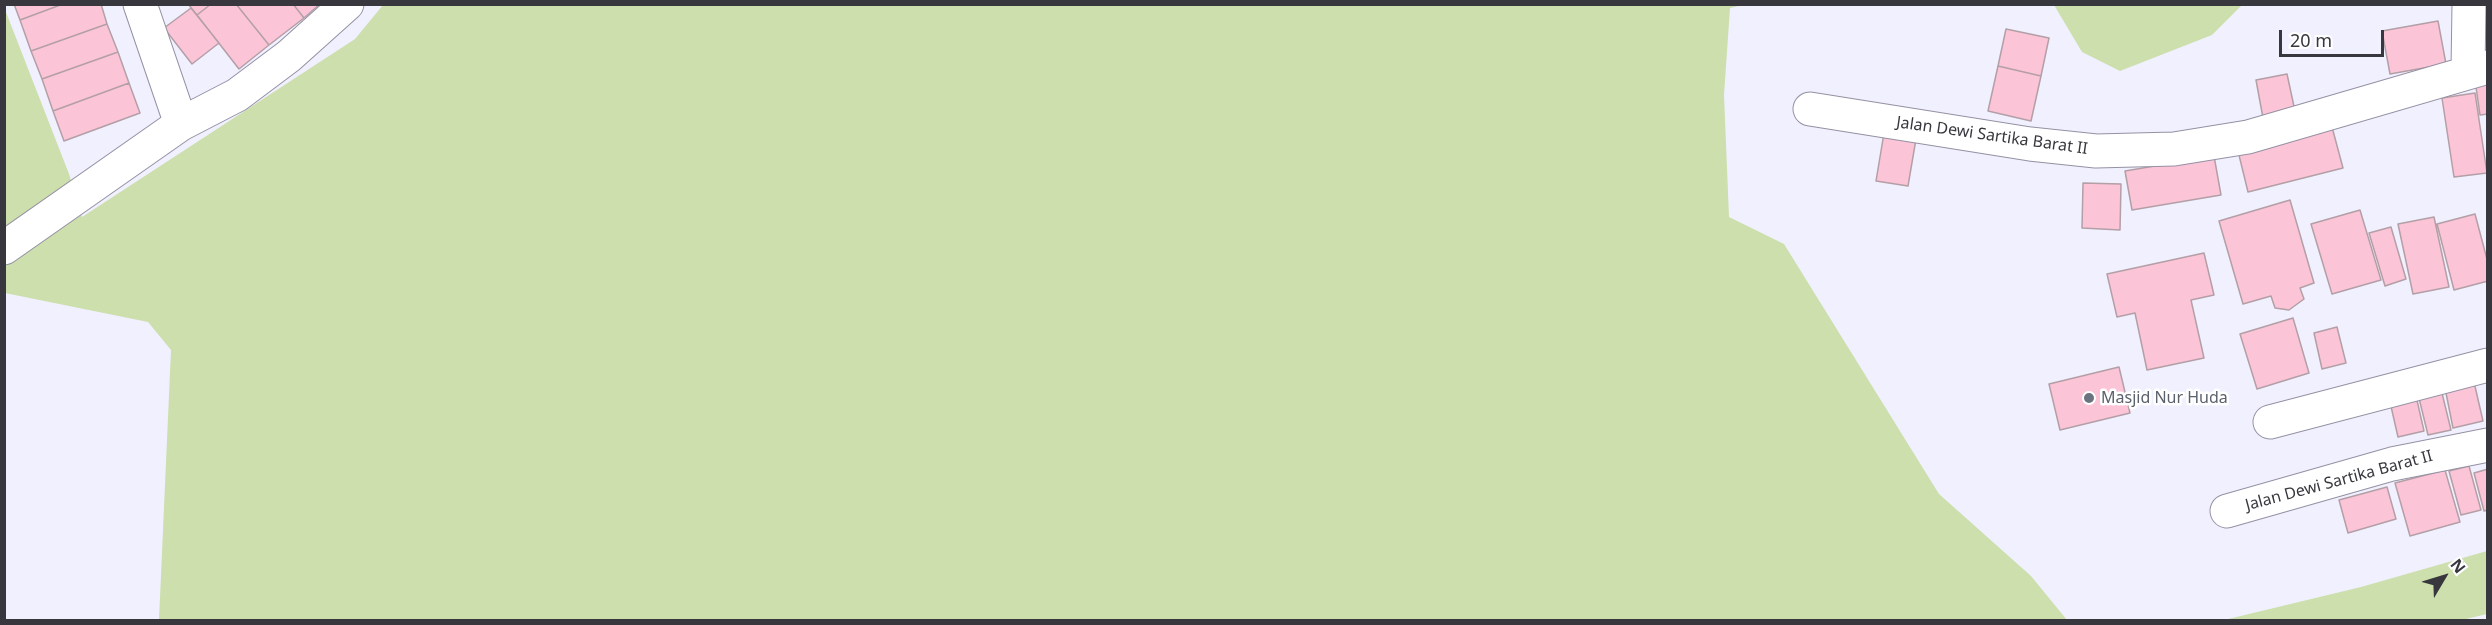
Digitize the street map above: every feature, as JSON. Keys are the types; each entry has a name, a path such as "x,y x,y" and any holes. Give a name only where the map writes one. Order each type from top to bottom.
{"street":[{"path":"140,4 182,124"},
{"path":"4,248 182,124 237,95 289,57 347,4"},
{"path":"2469,4 2478,69"},
{"name":"Jalan Dewi Sartika Barat II","path":"1810,109 2030,144 2096,151 2174,150 2248,137 2478,69"},
{"path":"2270,422 2487,365"},
{"name":"Jalan Dewi Sartika Barat II","path":"2227,511 2392,464 2487,445"}],"green space":[{"path":"383,5 1743,5 1730,8 1724,95 1729,217 1784,244 1939,494 2031,576 2067,620 159,620 171,350 148,322 5,293 4,7 69,174 82,217 355,39"},
{"path":"2054,5 2242,5 2212,35 2120,71 2082,52"},
{"path":"2487,551 2487,614 2462,620 2224,620 2361,587"}],"building":[{"path":"14,4 63,4 20,20"},
{"path":"63,4 101,4 107,24 31,51 20,20"},
{"path":"188,4 211,4 197,15"},
{"path":"211,4 236,4 269,45 239,69 197,15"},
{"path":"236,4 293,4 304,18 269,45"},
{"path":"293,4 320,4 304,18"},
{"path":"191,8 219,43 192,64 164,28"},
{"path":"2438,21 2446,64 2390,74 2382,31"},
{"path":"107,24 118,52 42,79 31,51"},
{"path":"2006,29 2049,38 2041,76 1998,66"},
{"path":"118,52 129,83 53,111 42,79"},
{"path":"1998,66 2041,76 2031,121 1988,111"},
{"path":"2488,71 2488,114 2480,115 2474,73"},
{"path":"2287,74 2295,111 2263,118 2256,80"},
{"path":"129,83 140,113 64,141 53,111"},
{"path":"2475,93 2487,173 2454,177 2442,98"},
{"path":"2332,127 2343,168 2248,192 2238,151"},
{"path":"1884,133 1916,139 1908,186 1876,181"},
{"path":"2214,156 2221,195 2132,210 2125,171"},
{"path":"2083,183 2121,184 2120,230 2082,228"},
{"path":"2290,200 2314,283 2300,288 2304,299 2289,310 2275,308 2271,296 2243,304 2219,221"},
{"path":"2360,210 2381,280 2332,294 2311,224"},
{"path":"2475,214 2488,263 2488,281 2454,290 2437,224"},
{"path":"2434,217 2449,287 2413,294 2398,224"},
{"path":"2391,227 2406,279 2385,286 2369,233"},
{"path":"2204,253 2214,295 2191,300 2204,358 2147,370 2135,313 2117,317 2107,274"},
{"path":"2293,318 2309,373 2257,389 2240,334"},
{"path":"2337,327 2346,363 2322,369 2314,333"},
{"name":"Masjid Nur Huda","path":"2119,367 2130,413 2060,430 2049,384"},
{"path":"2474,382 2483,421 2453,428 2445,388"},
{"path":"2441,389 2451,430 2428,435 2418,394"},
{"path":"2416,396 2424,431 2398,437 2390,402"},
{"path":"2469,466 2481,510 2461,515 2449,471"},
{"path":"2488,469 2488,510 2484,511 2474,473"},
{"path":"2445,470 2460,522 2410,536 2395,483"},
{"path":"2387,487 2396,519 2348,533 2339,500"}],"place":[{"name":"Masjid Nur Huda","path":"2089,398"}]}
